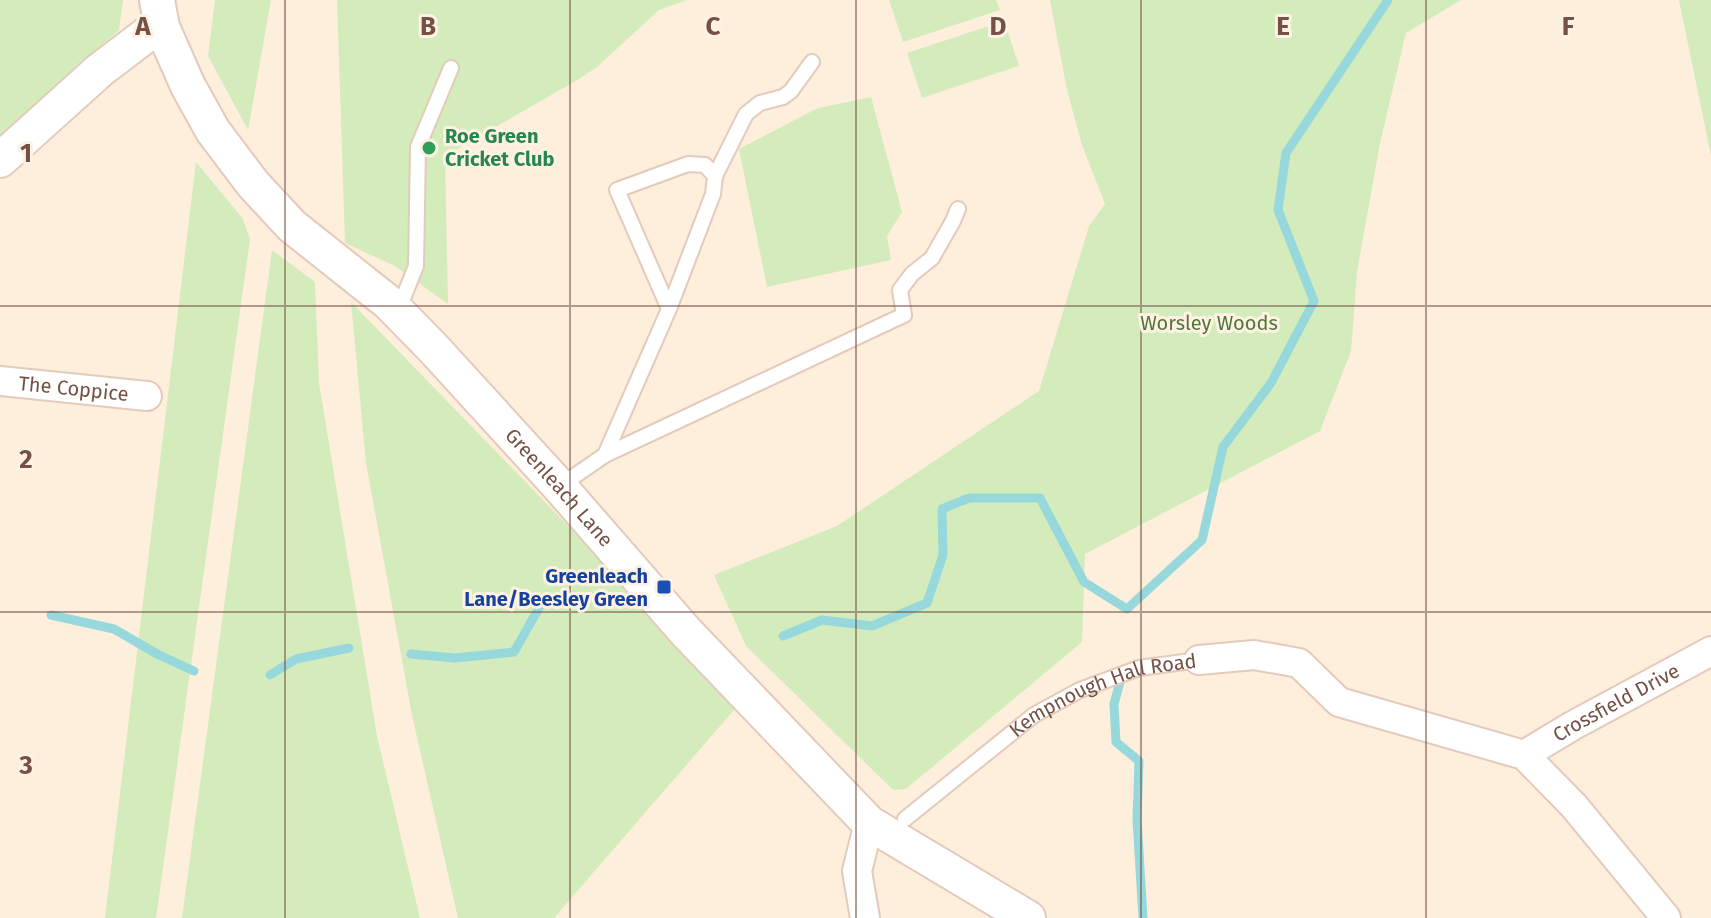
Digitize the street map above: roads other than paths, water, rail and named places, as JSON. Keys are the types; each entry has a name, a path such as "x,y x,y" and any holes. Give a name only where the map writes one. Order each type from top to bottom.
{"street":[{"name":"Greenleach Lane","path":"160,13 188,86 213,131 253,184 292,226 393,307 434,349 686,632 869,823 1028,918"},
{"path":"0,160 100,70 146,35 160,13"},
{"name":"The Coppice","path":"0,381 147,396"},
{"name":"Crossfield Drive","path":"1524,755 1711,651"},
{"name":"Kempnough Hall Road","path":"1199,660 1254,655 1299,663 1339,702 1524,755 1574,806 1666,918"},
{"path":"865,918 857,871 869,823"}],"lane":[{"path":"605,455 669,309 713,194 715,176 746,114 760,103 783,97 791,91 812,62"},
{"path":"393,307 416,266 418,147 451,68"},
{"path":"669,309 617,190 688,164 705,165 715,176"},
{"path":"559,486 605,455 904,315 900,290 912,274 932,258 958,209"},
{"name":"Kempnough Hall Road","path":"905,819 1034,715 1080,690 1139,668 1199,660"}],"waterway":[{"path":"783,636 822,620 872,626 927,603 943,555 942,509 969,498 1040,498 1084,582 1127,609 1202,540 1223,447 1271,383 1314,301 1278,210 1286,153 1388,0"},
{"path":"411,654 455,658 514,652 540,606"},
{"path":"51,615 114,629 194,671"},
{"path":"270,675 296,659 349,648"},
{"path":"1120,682 1114,704 1116,742 1139,761 1137,819 1143,918"}],"place":[{"name":"Roe Green Cricket Club","path":"429,148"},
{"name":"Greenleach Lane/Beesley Green","path":"664,587"}],"park label":[{"name":"Worsley Woods","path":"1209,323"}]}
